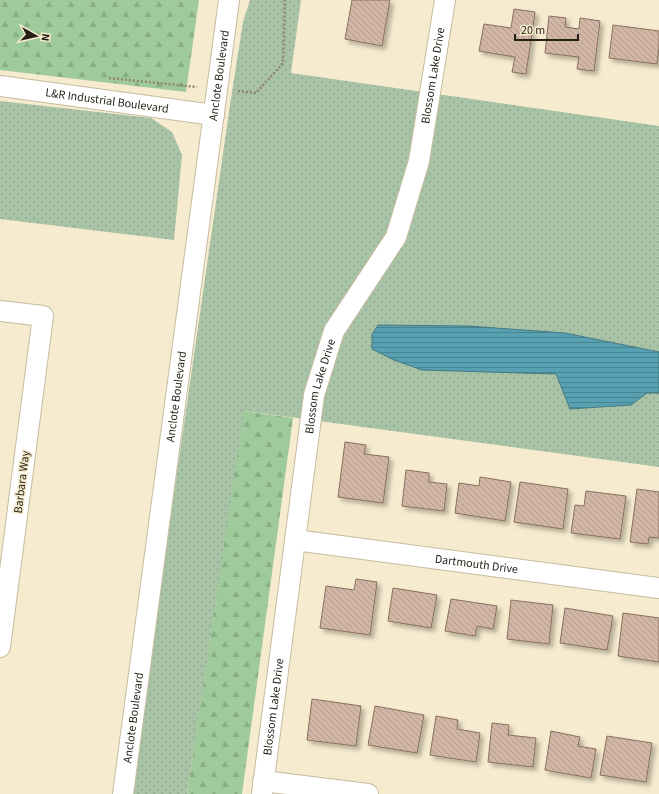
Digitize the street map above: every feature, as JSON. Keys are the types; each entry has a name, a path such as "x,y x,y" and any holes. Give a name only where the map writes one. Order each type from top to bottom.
{"street":[{"name":"Anclote Boulevard","path":"123,794 229,0"},
{"name":"Blossom Lake Drive","path":"262,787 314,395 334,331 396,237 418,161 445,0"},
{"name":"L&R Industrial Boulevard","path":"0,86 214,115"},
{"name":"Barbara Way","path":"0,311 43,316 0,647"},
{"name":"Dartmouth Drive","path":"295,540 659,588"},
{"path":"262,787 368,794"}],"path":[{"path":"168,84 256,93 283,63 284,0"}],"green space":[{"path":"0,0 199,0 186,92 0,70"},
{"path":"250,0 301,0 291,73 659,126 659,467 245,411 187,794 132,794 230,105 243,22"},
{"path":"0,101 151,118 172,132 182,155 174,240 0,219"},
{"path":"244,411 293,418 242,794 187,794"}],"water":[{"path":"378,325 468,326 565,333 659,352 659,393 647,393 631,405 570,409 556,374 422,370 394,360 372,349 372,334"}],"building":[{"path":"352,0 390,0 382,46 345,39"},
{"path":"514,9 535,12 526,74 512,72 515,57 479,51 484,24 511,28"},
{"path":"549,16 566,18 565,27 579,29 580,18 600,21 594,71 577,69 579,57 545,53"},
{"path":"613,25 659,31 657,64 609,58"},
{"path":"345,442 366,445 364,454 389,457 383,503 338,497"},
{"path":"406,470 429,473 429,482 447,484 444,511 402,506"},
{"path":"480,477 511,482 505,521 455,513 459,483 479,486"},
{"path":"520,482 568,489 563,529 514,522"},
{"path":"637,489 659,492 659,538 649,537 648,544 630,542"},
{"path":"586,491 626,496 620,539 571,533 575,505 584,506"},
{"path":"356,579 377,582 370,635 320,628 326,586 354,590"},
{"path":"393,588 437,595 431,628 388,621"},
{"path":"451,599 497,606 493,629 477,626 475,636 445,631"},
{"path":"511,600 553,605 549,644 507,639"},
{"path":"565,608 613,616 607,650 560,643"},
{"path":"623,613 659,618 659,662 618,656"},
{"path":"312,699 361,706 356,746 307,740"},
{"path":"375,706 424,715 417,753 368,745"},
{"path":"436,716 458,720 457,729 480,733 476,762 430,755"},
{"path":"492,723 509,725 508,735 536,738 533,767 488,762"},
{"path":"551,731 580,737 578,746 596,749 591,778 545,770"},
{"path":"607,736 652,743 646,782 600,775"}]}
